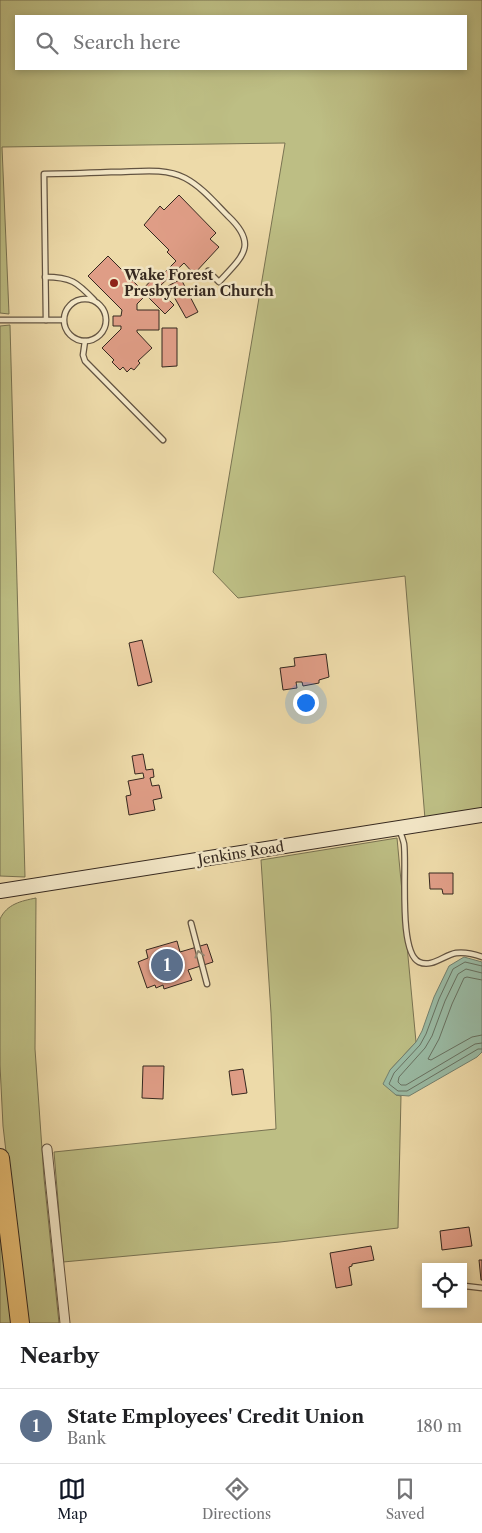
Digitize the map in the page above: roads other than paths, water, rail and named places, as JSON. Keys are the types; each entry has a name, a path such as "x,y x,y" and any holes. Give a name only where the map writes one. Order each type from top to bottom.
{"highway":[{"path":"0,1158 20,1323"}],"street":[{"name":"Jenkins Road","path":"0,891 482,815"},
{"path":"47,1148 65,1323"}],"lane":[{"path":"46,320 44,174 160,171 185,178 196,185 239,226 244,235 243,253 238,262 219,282 208,271"},
{"path":"45,277 64,278 78,283 95,301 105,312 105,325 98,336 85,341 72,337 64,326 63,320 68,306 74,301 81,299 95,301"},
{"path":"0,320 63,320"},
{"path":"85,341 83,355 85,362 163,440"},
{"path":"399,828 404,843 404,897 408,947 413,957 420,963 437,961 455,953 470,953 482,957"},
{"path":"190,923 207,984"},
{"path":"467,1286 482,1288"}],"water":[{"path":"464,957 482,962 482,1052 477,1057 409,1096 396,1095 383,1084 390,1070 416,1042 449,966"}],"place":[{"name":"Wake Forest Presbyterian Church","path":"114,283"},
{"name":"State Employees' Credit Union","path":"167,965"}]}
